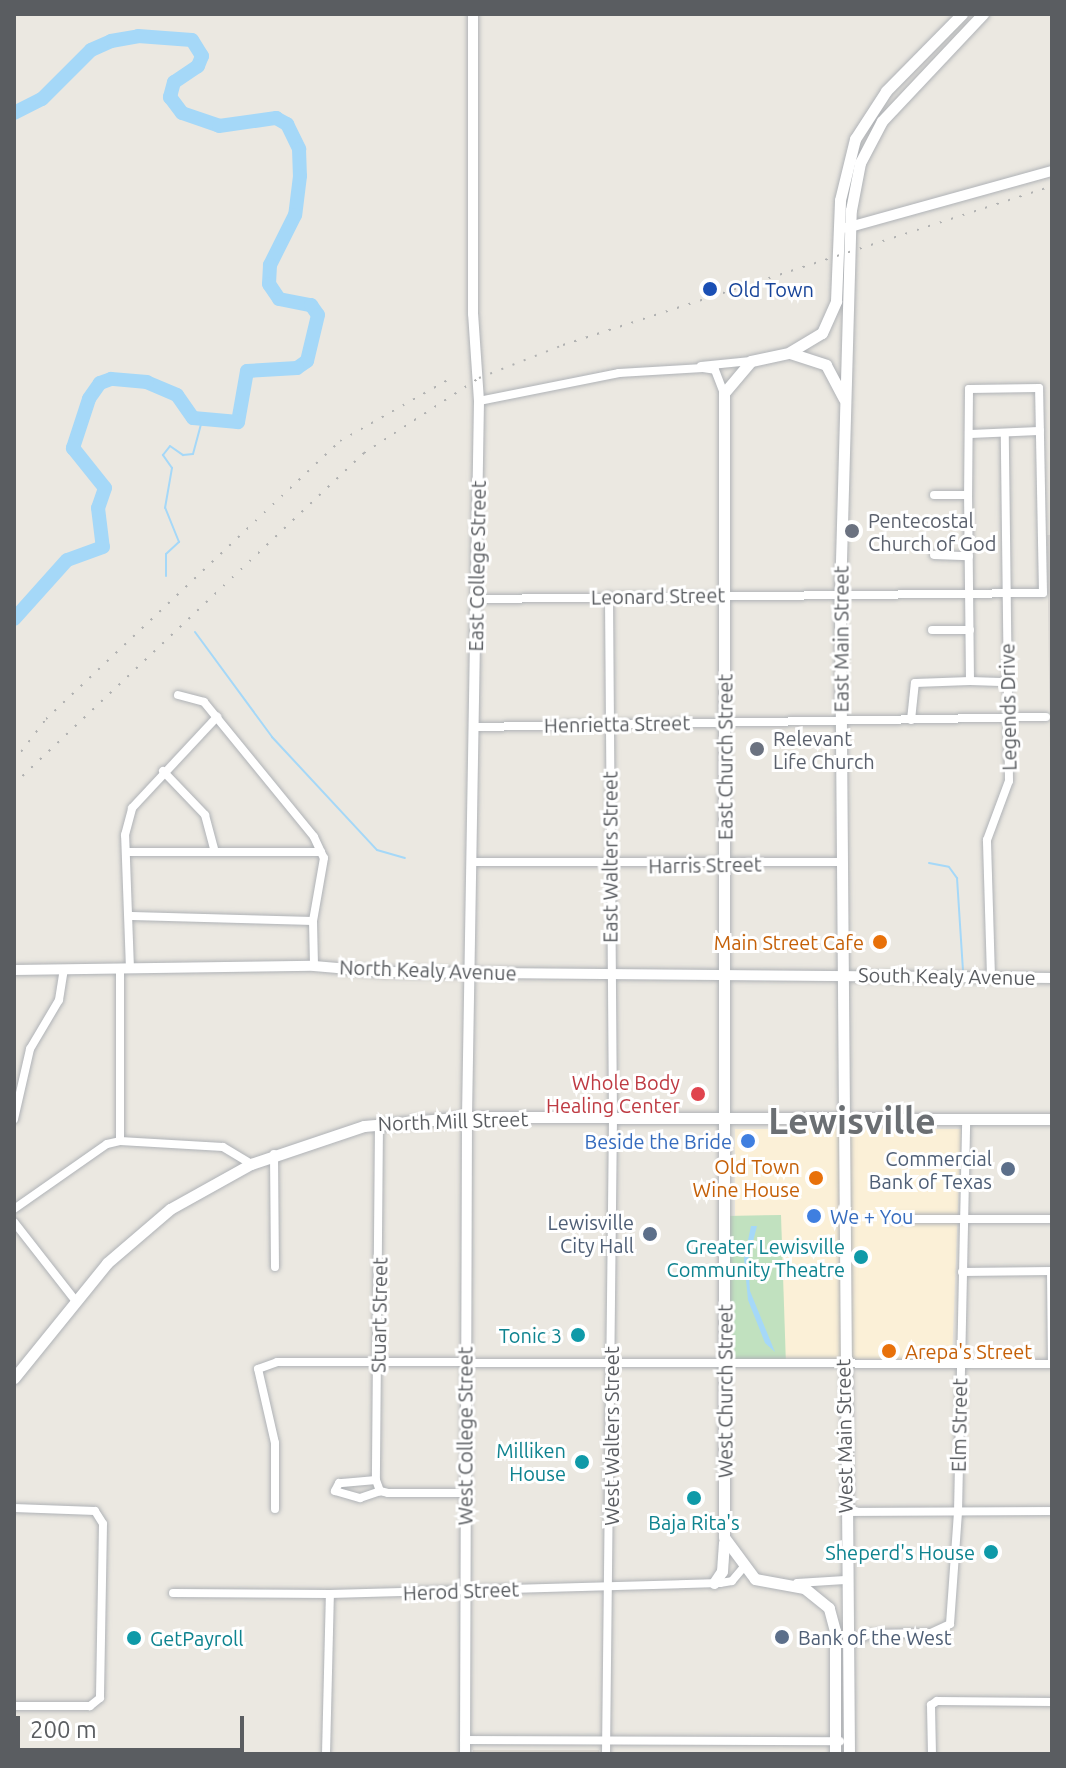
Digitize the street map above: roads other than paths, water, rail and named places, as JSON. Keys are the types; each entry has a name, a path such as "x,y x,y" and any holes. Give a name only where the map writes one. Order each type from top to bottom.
{"main road":[{"path":"724,393 751,361 808,346 830,319 836,301 837,229 844,171 861,128 886,91 962,14"},
{"name":"East Main Street","path":"841,1118 840,596 850,227 860,163 869,143 898,100 983,14"},
{"path":"943,34 953,44"},
{"path":"790,353 826,365 846,403"},
{"name":"East Church Street","path":"724,393 726,1121"},
{"name":"North Mill Street","path":"14,1378 107,1263 170,1209 274,1154 379,1123 467,1117 726,1121 1052,1119"},
{"name":"West Main Street","path":"841,1118 849,1754"},
{"name":"West Church Street","path":"714,1583 722,1571 724,1537 726,1121"},
{"path":"724,1537 743,1568 755,1579 823,1598 835,1631 835,1748"}],"street":[{"name":"East College Street","path":"467,1117 476,727 479,401 473,314 473,14"},
{"path":"837,229 1052,171"},
{"path":"479,401 619,373 693,369 751,361"},
{"path":"693,369 715,370 724,393"},
{"path":"969,434 1040,431 1039,388 969,389 968,495 970,681"},
{"name":"Leonard Street","path":"476,599 1043,593 1040,431"},
{"name":"Legends Drive","path":"991,977 987,840 1009,781 1005,433"},
{"path":"934,495 968,495"},
{"path":"934,555 969,556"},
{"name":"East Walters Street","path":"609,596 613,1118"},
{"path":"932,630 970,630"},
{"path":"911,720 915,683 1008,682"},
{"path":"178,695 204,702 314,837 321,852 322,879 313,921 314,966"},
{"path":"120,1141 125,969 132,916 126,852 132,808 163,771 217,717"},
{"name":"Henrietta Street","path":"476,727 1046,717"},
{"path":"163,771 205,815 215,852"},
{"path":"126,852 321,852"},
{"name":"Harris Street","path":"473,862 611,866 840,862"},
{"path":"132,916 313,921"},
{"name":"North Kealy Avenue","path":"14,970 314,966 611,975 841,974"},
{"path":"14,1119 30,1049 59,1000 64,970"},
{"name":"South Kealy Avenue","path":"841,974 1052,978"},
{"name":"West College Street","path":"465,1754 467,1117"},
{"name":"West Walters Street","path":"606,1754 611,1586 613,1118"},
{"name":"Elm Street","path":"850,1643 869,1634 931,1633 950,1624 958,1512 966,1119"},
{"name":"Stuart Street","path":"379,1123 376,1480 380,1491"},
{"path":"14,1209 107,1144 120,1141 223,1147 251,1164"},
{"path":"274,1154 275,1267"},
{"path":"893,1219 1052,1219"},
{"path":"14,1222 75,1300"},
{"path":"275,1509 275,1443 258,1369 277,1362 466,1366 1052,1364 1052,1271 962,1272"},
{"path":"376,1480 339,1483 335,1491 360,1498 380,1491 464,1493"},
{"path":"14,1508 95,1511 103,1524 100,1698 90,1706 14,1706"},
{"path":"845,1512 1052,1511"},
{"name":"Herod Street","path":"173,1593 330,1594 714,1583 732,1581 743,1568"},
{"path":"780,1584 845,1580"},
{"path":"326,1754 330,1594"},
{"path":"932,1754 931,1705 1052,1702"},
{"path":"464,1740 606,1740 835,1748 849,1740"}],"water":[{"path":"751,1226 757,1226 748,1261 750,1291 775,1352 765,1343 748,1300 744,1259"}],"waterway":[{"path":"14,113 42,99 91,50 111,41 138,36 192,40 202,56 198,66 174,82 170,97 182,113 219,126 276,118 287,124 299,149 300,176 295,215 270,265 269,284 279,299 311,305 318,315 307,361 297,368 247,371 238,422 193,418 177,395 147,382 111,379 100,383 89,399 73,448 105,488 98,508 103,547 67,560 14,619"},
{"path":"166,576 166,554 179,542 165,508 172,468 163,455 170,446 183,455 193,454 202,421"},
{"path":"195,632 272,737 377,850 405,858"},
{"path":"929,863 949,867 957,878 963,972"}],"railway":[{"path":"14,784 364,453 479,378 563,345 1052,186"},
{"path":"14,761 46,719 340,441 449,379"}],"place":[{"name":"Old Town","path":"710,289"},
{"name":"Pentecostal Church of God","path":"852,531"},
{"name":"Relevant Life Church","path":"757,749"},
{"name":"Main Street Cafe","path":"880,942"},
{"name":"Whole Body Healing Center","path":"698,1094"},
{"name":"Beside the Bride","path":"748,1141"},
{"name":"Commercial Bank of Texas","path":"1008,1169"},
{"name":"Old Town Wine House","path":"816,1178"},
{"name":"We + You","path":"814,1216"},
{"name":"Lewisville City Hall","path":"650,1234"},
{"name":"Greater Lewisville Community Theatre","path":"861,1257"},
{"name":"Tonic 3","path":"578,1335"},
{"name":"Arepa's Street","path":"889,1351"},
{"name":"Milliken House","path":"582,1462"},
{"name":"Baja Rita's","path":"694,1498"},
{"name":"Sheperd's House","path":"991,1552"},
{"name":"Bank of the West","path":"782,1637"},
{"name":"GetPayroll","path":"134,1638"}],"district":[{"name":"Lewisville","path":"852,1121"}]}
